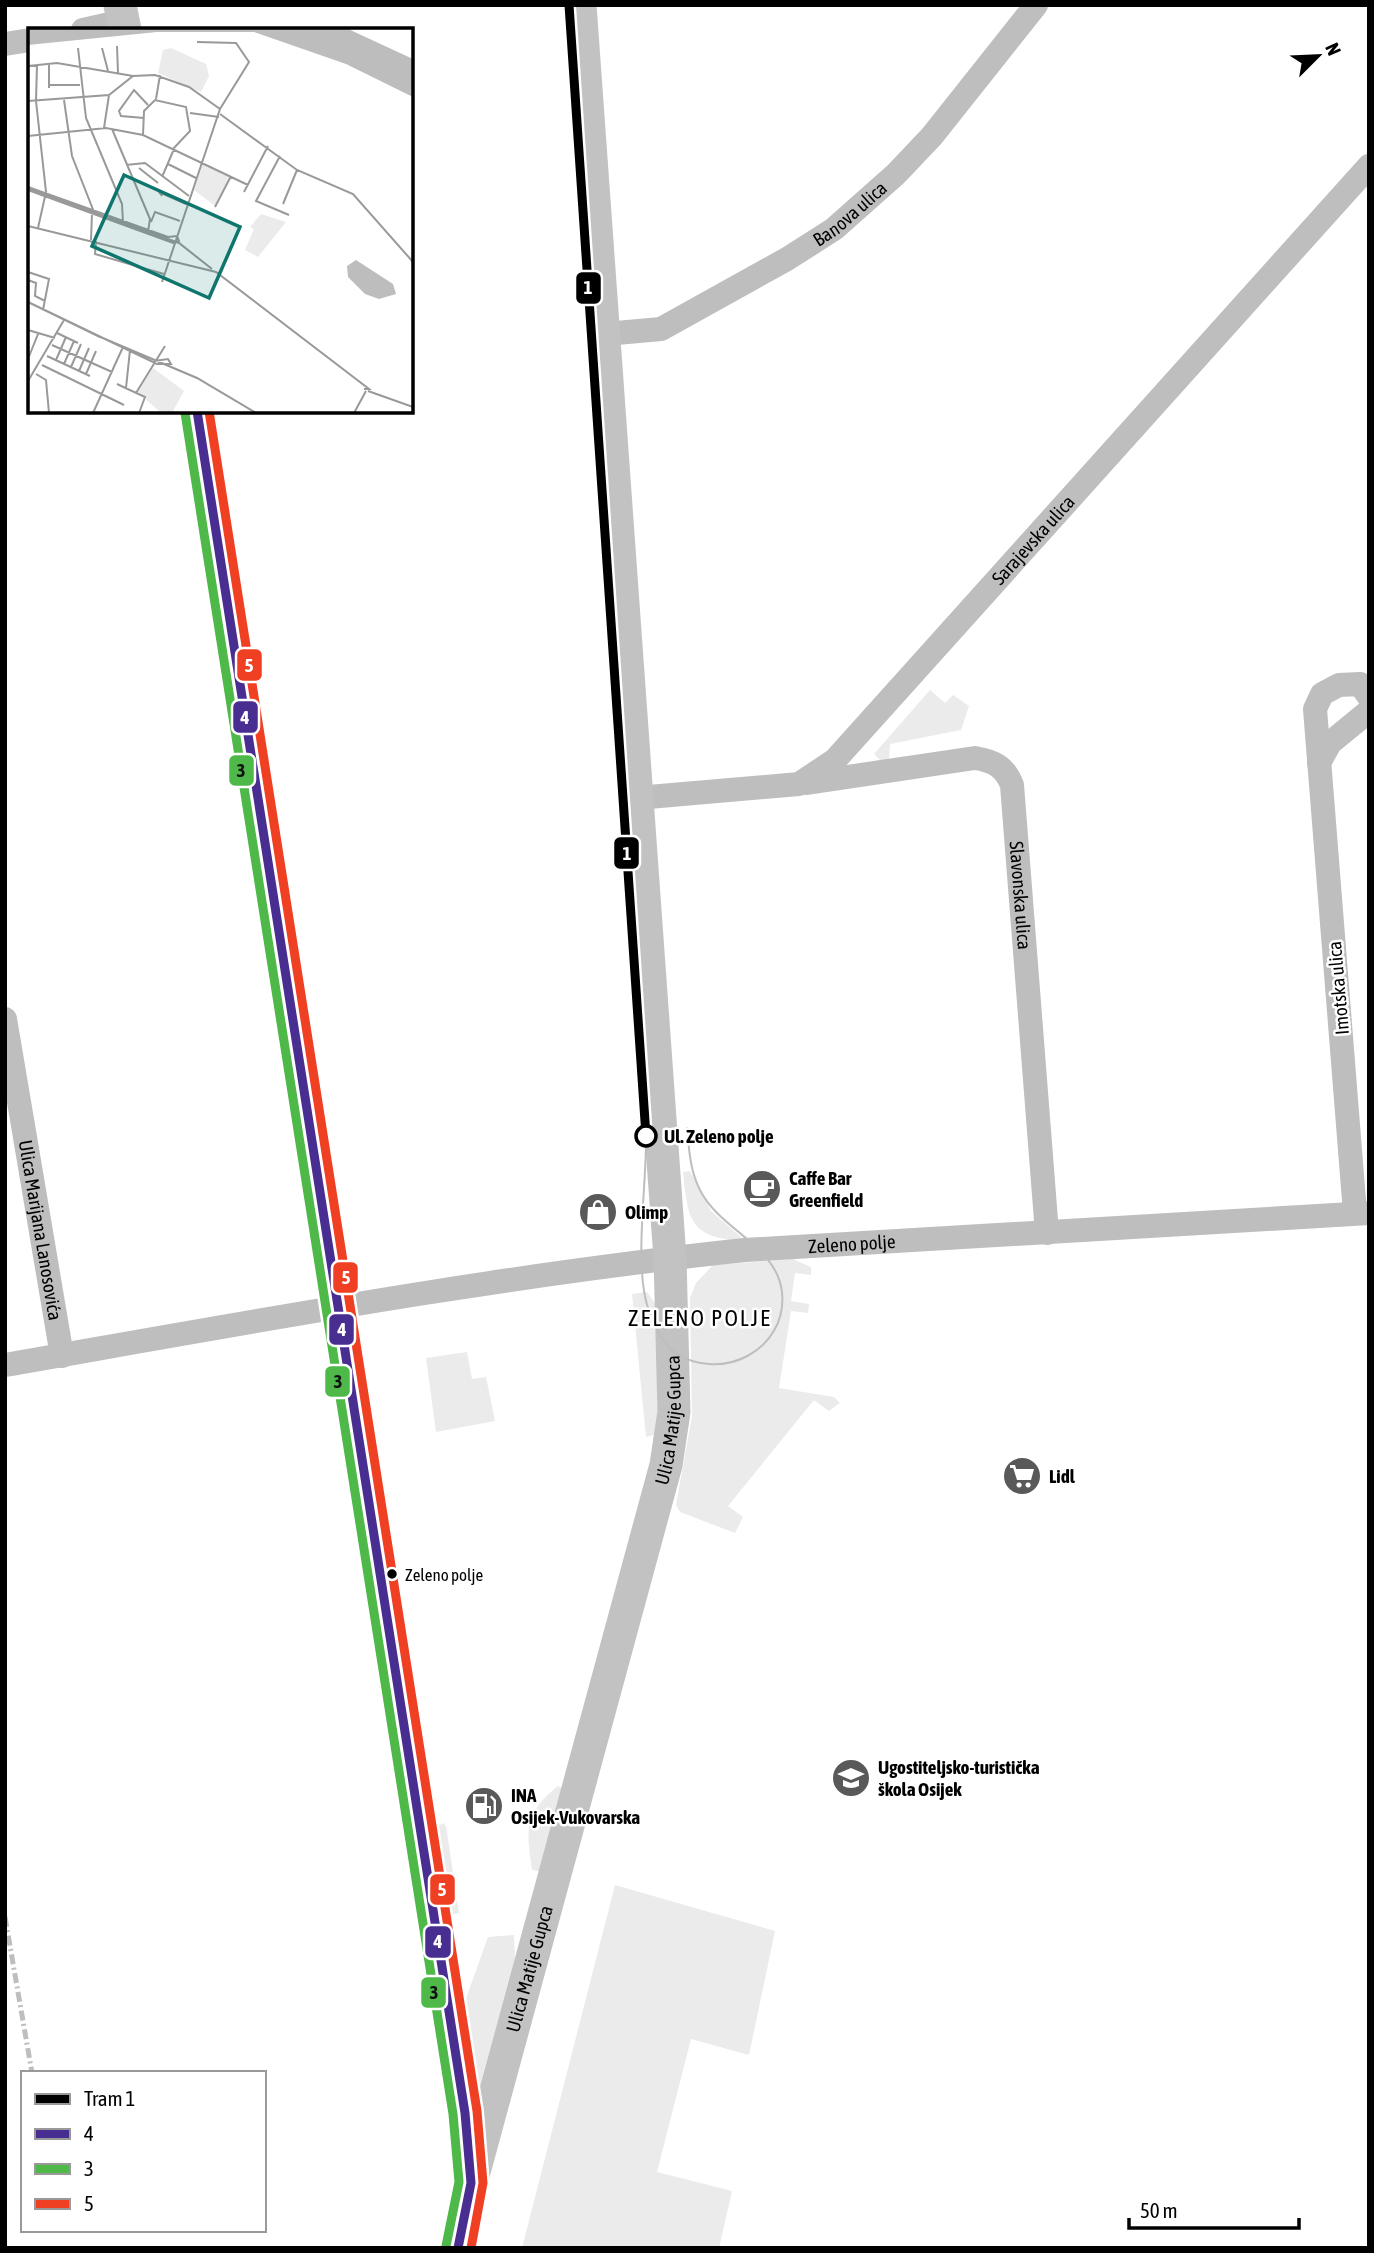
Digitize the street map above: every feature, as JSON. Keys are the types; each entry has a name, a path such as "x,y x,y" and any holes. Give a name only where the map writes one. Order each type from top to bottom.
{"main road":[{"name":"Ulica Matije Gupca","path":"471,2183 669,1451 674,1399 670,1258 580,5"},
{"path":"197,413 465,2113 471,2183 458,2248"}],"street":[{"name":"Banova ulica","path":"605,334 661,329 787,259 834,229 896,174 932,136 1036,5"},
{"path":"90,28 123,19"},
{"path":"5,44 28,40"},
{"name":"Sarajevska ulica","path":"637,798 799,784 820,772 855,741 1369,166"},
{"name":"Imotska ulica","path":"1362,1213 1315,709 1322,694 1339,685 1360,684 1369,697"},
{"path":"1319,763 1330,743 1369,711"},
{"name":"Slavonska ulica","path":"799,784 975,758 1003,768 1012,785 1047,1233"},
{"name":"Ulica Marijana Lanosovića","path":"5,1019 62,1356"},
{"name":"Zeleno polje","path":"5,1366 339,1307 670,1258 745,1250 1362,1213"}],"shaded area":[{"path":"930,690 945,703 953,695 969,706 961,730 890,744 889,759 881,761 874,754"},
{"path":"690,1171 711,1211 741,1237 741,1241 711,1235 694,1223 687,1202 683,1172"},
{"path":"793,1259 811,1267 811,1275 795,1273 791,1301 809,1304 808,1313 791,1311 779,1388 834,1397 840,1403 829,1411 814,1400 728,1506 743,1517 735,1533 680,1512 676,1505 692,1416 690,1298 696,1283 713,1265"},
{"path":"647,1292 662,1313 657,1434 646,1437 632,1294"},
{"path":"467,1352 472,1379 486,1377 495,1421 436,1432 426,1358"},
{"path":"558,1786 565,1790 543,1872 532,1870 530,1823 539,1805"},
{"path":"443,1823 446,1826 459,1913 449,1915 436,1828"},
{"path":"615,1885 775,1931 749,2055 691,2039 657,2172 732,2191 719,2248 522,2248"},
{"path":"514,1935 515,1961 479,2100 464,2004 488,1937"}],"tram line":[{"name":"1","path":"569,5 646,1136"},
{"path":"646,1136 641,1250 644,1293 649,1311 656,1328 674,1352 692,1361 712,1364 730,1362 748,1356 763,1345 774,1330 781,1313 782,1292 778,1276 770,1262 720,1216 700,1190 692,1168 687,1128"}],"railway":[{"path":"5,1917 32,2071"}],"transit line":[{"name":"3","path":"185,413 453,2114 459,2182 446,2246"},
{"name":"4","path":"197,413 465,2113 471,2183 458,2248"},
{"name":"5","path":"209,413 477,2111 483,2183 471,2248"}],"place":[{"name":"Ul. Zeleno polje","path":"646,1136"},
{"name":"Caffe Bar Greenfield","path":"762,1189"},
{"name":"Olimp","path":"598,1212"},
{"name":"Lidl","path":"1022,1476"},
{"name":"Zeleno polje","path":"392,1574"},
{"name":"Ugostiteljsko-turistička škola Osijek","path":"851,1778"},
{"name":"INA Osijek-Vukovarska","path":"484,1806"}],"district":[{"name":"ZELENO POLJE","path":"700,1318"}]}
